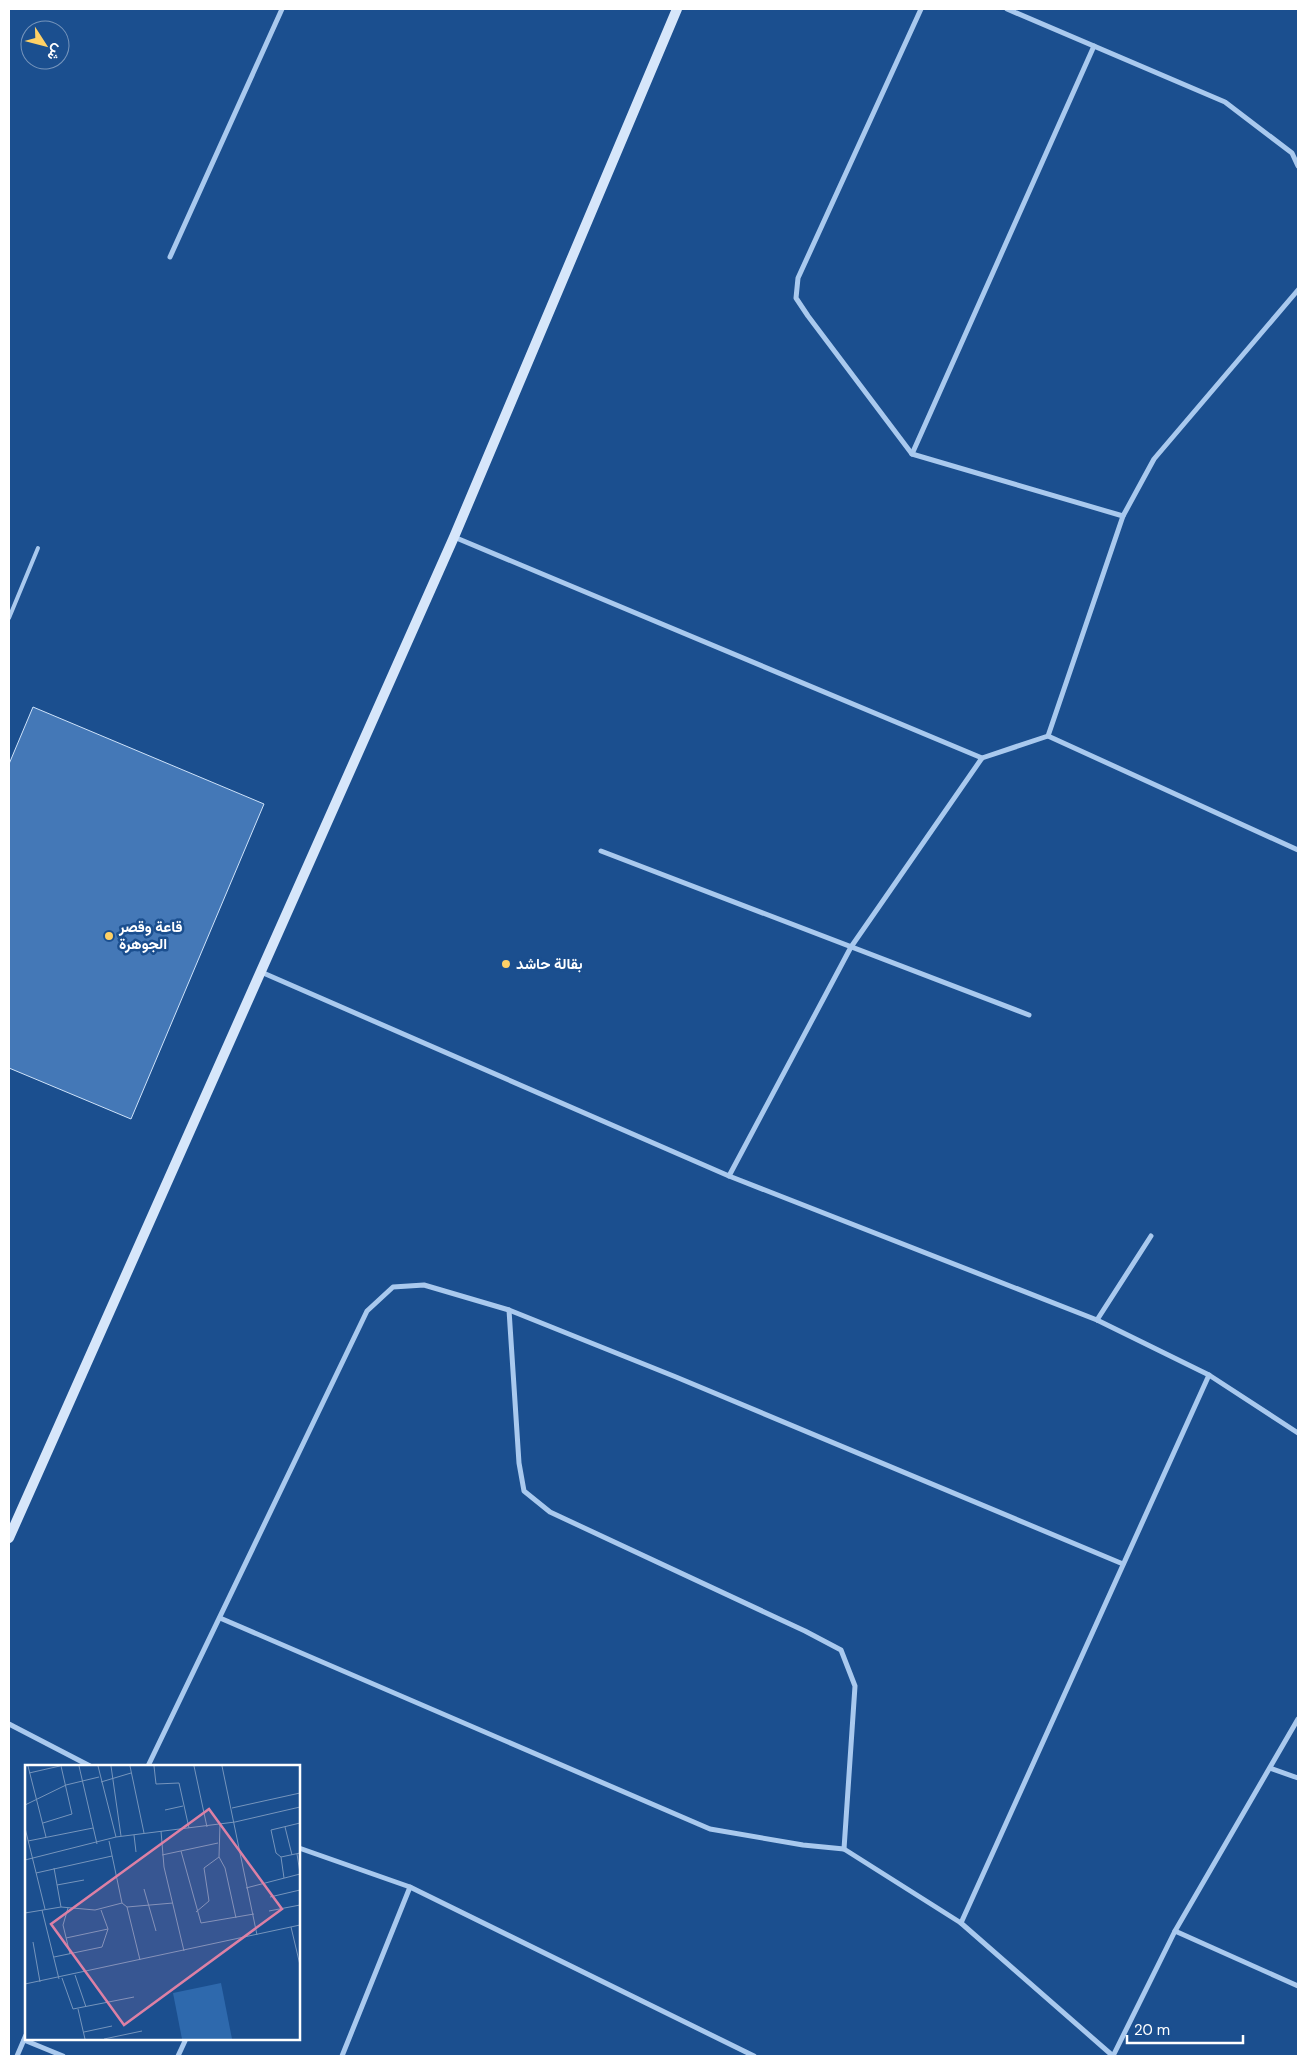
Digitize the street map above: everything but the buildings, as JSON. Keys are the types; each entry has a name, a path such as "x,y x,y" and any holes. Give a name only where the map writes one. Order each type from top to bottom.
{"street":[{"path":"170,257 282,9"},
{"path":"9,1538 259,971 454,537 677,9"},
{"path":"920,9 798,278 796,298 912,454 1123,516"},
{"path":"1007,9 1225,102 1292,153 1298,166"},
{"path":"912,454 1094,46"},
{"path":"1048,736 1123,516 1154,459 1298,290"},
{"path":"454,537 982,758"},
{"path":"729,1176 851,947 982,758 1048,736 1298,850"},
{"path":"601,851 1029,1015"},
{"path":"259,971 729,1176 1097,1320 1209,1375 1298,1433"},
{"path":"1097,1320 1152,1236"},
{"path":"148,1765 367,1311 393,1287 424,1284 509,1310 676,1376 1124,1564"},
{"path":"509,1310 519,1463 524,1491 550,1512 805,1631 841,1650 855,1686 844,1849"},
{"path":"961,1923 1209,1375"},
{"path":"220,1618 710,1829 803,1845 844,1849 961,1923 1113,2056 1175,1931 1298,1719"},
{"path":"9,1724 88,1765"},
{"path":"1270,1768 1298,1778"},
{"path":"300,1848 410,1887 754,2056"},
{"path":"342,2056 410,1887"},
{"path":"1175,1931 1298,1986"},
{"path":"17,2056 25,2038"},
{"path":"29,2040 63,2056"},
{"path":"178,2056 185,2041"}],"lane":[{"path":"9,618 38,548"}],"place":[{"name":"قاعة وقصر الجوهرة","path":"109,936"},
{"name":"بقالة حاشد","path":"506,964"}]}
